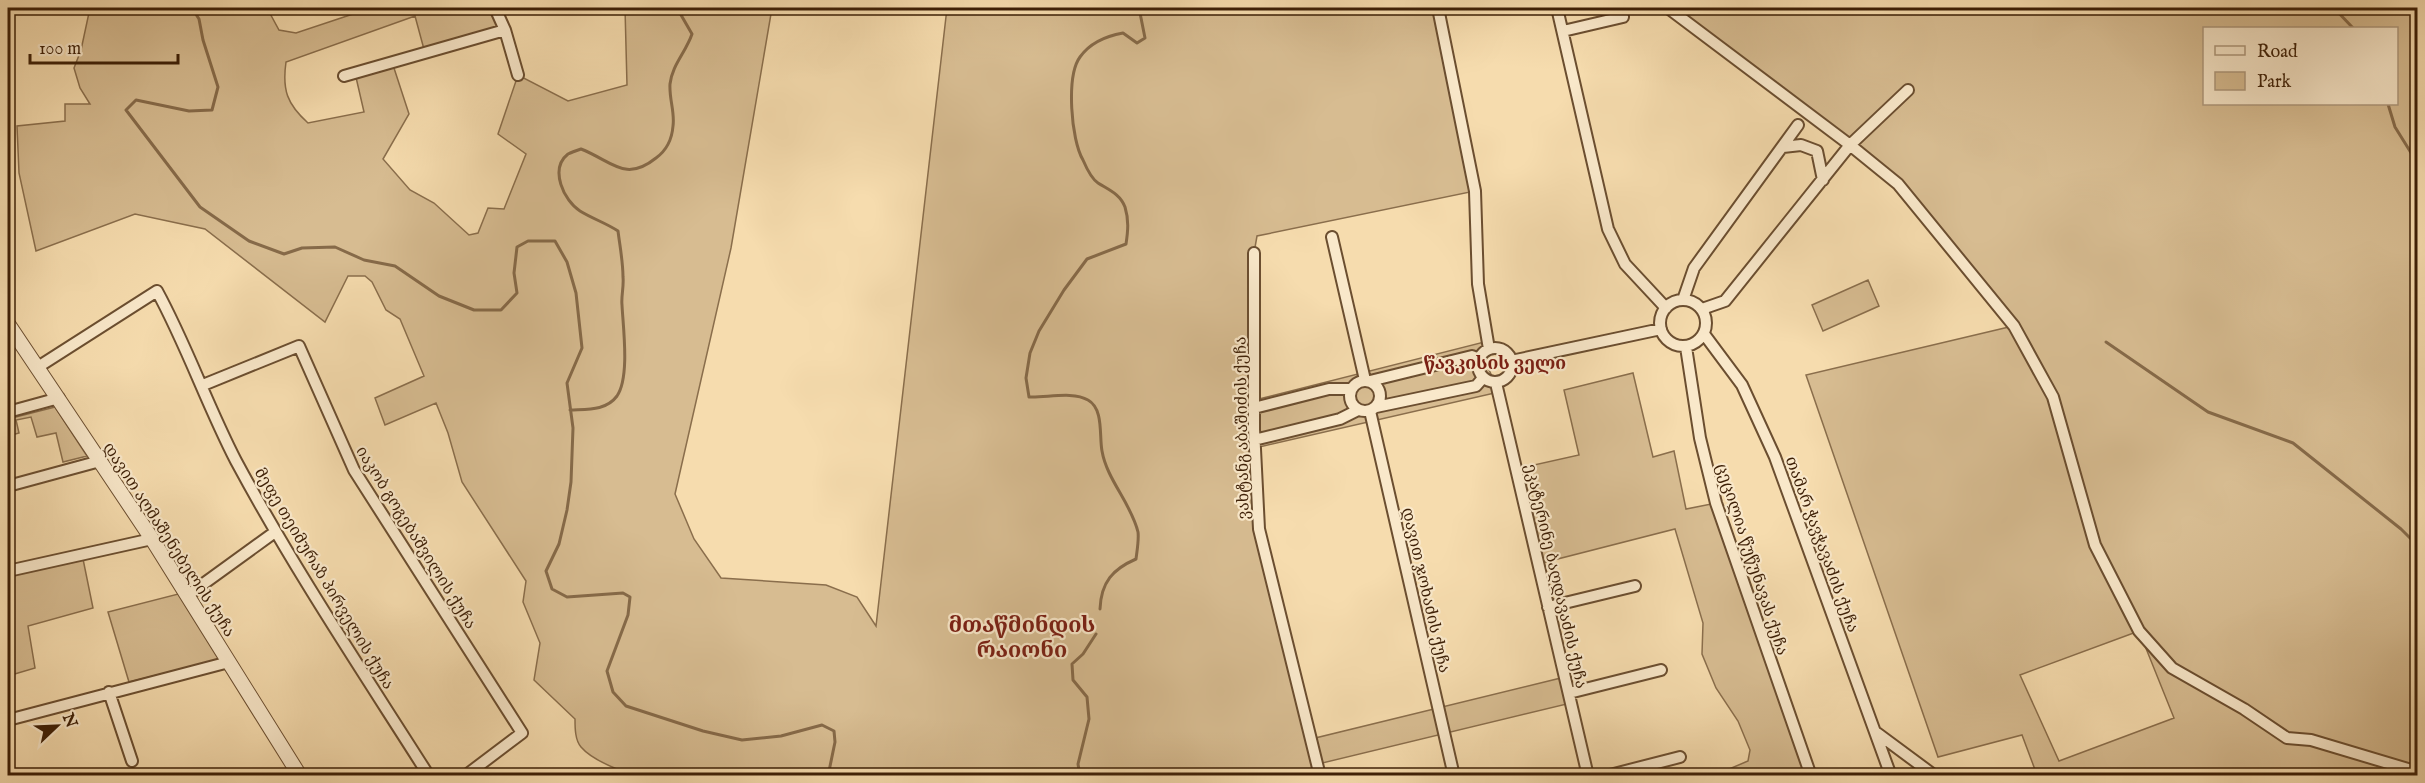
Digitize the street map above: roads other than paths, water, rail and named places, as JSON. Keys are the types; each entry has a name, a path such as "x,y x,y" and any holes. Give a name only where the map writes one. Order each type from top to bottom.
{"street":[{"path":"495,8 505,30 518,75"},
{"path":"1438,8 1475,191 1478,284 1489,349"},
{"path":"1557,8 1608,229 1625,264 1666,308"},
{"path":"1668,8 1850,145 1898,184 2014,326 2053,397 2095,545 2139,631 2172,668 2244,709 2287,738 2311,740 2418,772"},
{"path":"1563,31 1623,17"},
{"path":"344,76 505,30"},
{"path":"1702,309 1725,301 1850,145 1908,90"},
{"path":"1683,300 1694,268 1798,125"},
{"path":"1783,147 1801,145 1817,151 1823,180"},
{"path":"1332,237 1367,381 1380,391 1381,398 1373,409"},
{"name":"ვახტანგ აბაშიძის ქუჩა","path":"1254,253 1254,440 1259,529 1320,776"},
{"name":"მეფე თეიმურაზ პირველის ქუჩა","path":"38,367 157,291 181,334 235,458 275,532 429,776"},
{"path":"1683,300 1690,301 1702,309 1707,326 1700,340 1686,347 1670,343 1661,329 1662,314 1666,308 1673,302 1683,300"},
{"name":"დავით აღმაშენებელის ქუჩა","path":"8,324 152,539 300,776"},
{"path":"1512,361 1661,329"},
{"name":"თამარ ჭავჭავაძის ქუჩა","path":"1704,334 1742,384 1775,457 1892,776"},
{"name":"იაკობ გოგებაშვილის ქუჩა","path":"203,385 299,346 354,470 522,733 465,776"},
{"name":"ცეცილია წუწუნავას ქუჩა","path":"1686,347 1700,438 1716,503 1811,776"},
{"path":"1489,349 1501,349 1512,361 1510,373 1496,383 1483,378 1478,368 1479,359 1489,349"},
{"path":"1358,410 1350,400 1351,390 1357,383 1472,356 1479,359"},
{"path":"1254,440 1340,419 1358,410 1373,409 1476,386 1483,378"},
{"name":"ეკატერინე ბაღდავაძის ქუჩა","path":"1496,383 1588,776"},
{"path":"1254,408 1329,389 1351,390"},
{"path":"8,412 59,398"},
{"name":"დავით ჯოხაძის ქუჩა","path":"1373,409 1454,776"},
{"path":"8,486 100,461"},
{"path":"188,595 275,532"},
{"path":"8,571 152,539"},
{"path":"1548,607 1635,586"},
{"path":"8,748 8,720 229,662"},
{"path":"1569,693 1661,670"},
{"path":"109,692 132,761"},
{"path":"1877,733 1935,776"},
{"path":"1606,776 1680,758"}],"waterway":[{"path":"192,8 199,19 218,87 212,110 189,111 136,100 126,110 200,207 249,241 284,254 302,248 335,247 364,260 395,266 439,296 474,310 501,310 517,293 514,273 517,247 528,241 555,241 567,262 576,293 582,348 567,383 573,428 571,482 559,544 546,571 552,589 567,597 623,593 630,597 628,615 607,671 613,692 626,706 703,731 742,740 781,736 822,725 834,731 835,742 828,776"},
{"path":"570,410 602,407 613,401 621,388 625,365 623,271 618,231 580,211 569,200 564,193 559,176 562,160 568,154 581,149 618,167 636,169 656,158 666,148 673,121 671,77 692,34 677,8"},
{"path":"1100,609 1103,591 1110,578 1121,567 1136,559 1138,532 1135,521 1105,462 1099,416 1093,404 1082,397 1075,396 1029,397 1026,378 1030,353 1039,331 1064,290 1087,259 1126,244 1128,221 1123,203 1114,193 1094,179 1079,151 1073,124 1072,93 1073,78 1080,57 1094,44 1123,33 1137,43 1145,38 1139,8"},
{"path":"2334,8 2352,27"},
{"path":"2388,105 2395,127 2418,164"},
{"path":"2106,342 2208,412 2293,443 2401,529 2418,546"},
{"path":"1080,776 1078,764 1089,719 1087,697 1073,680 1072,664 1083,654 1096,634"}],"district":[{"name":"წავკისის ველი","path":"1495,363"},
{"name":"მთაწმინდის რაიონი","path":"1022,636"}]}
